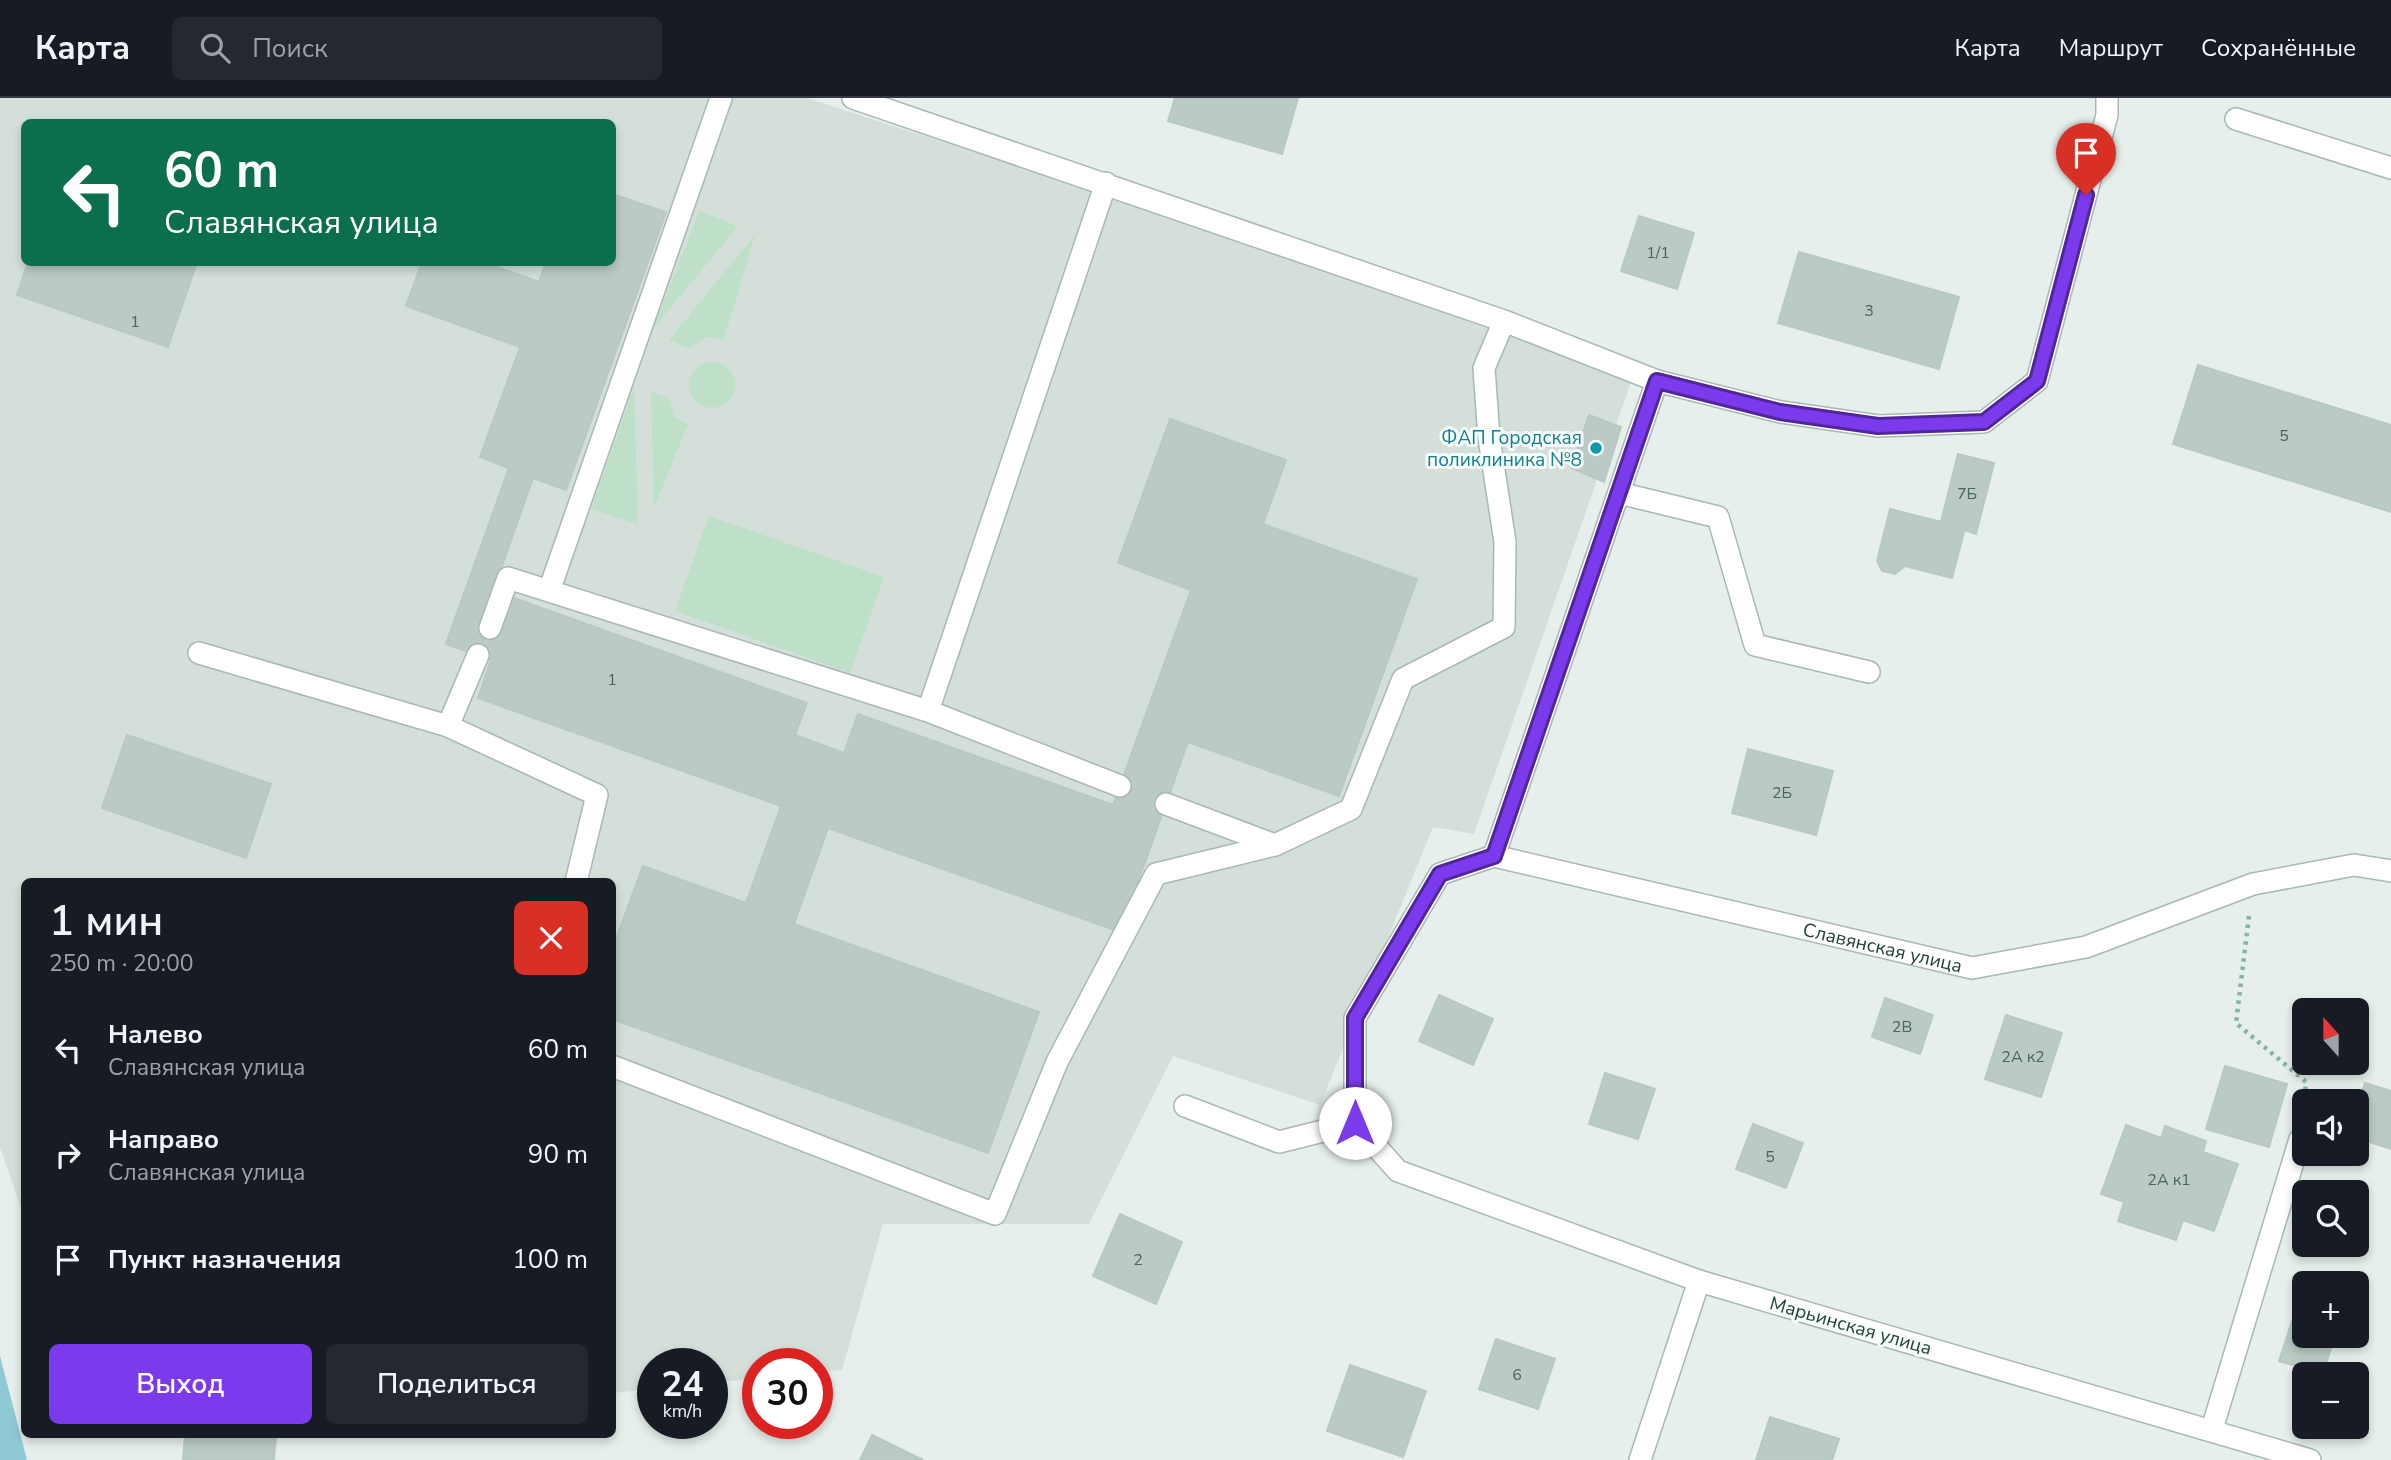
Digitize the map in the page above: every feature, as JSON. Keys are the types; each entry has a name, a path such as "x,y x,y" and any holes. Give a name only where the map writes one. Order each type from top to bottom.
{"street":[{"path":"549,591 721,98"},
{"path":"853,98 1504,321 1657,381 1780,412 1878,426 1984,422 2037,381 2107,115 2107,98"},
{"path":"2236,119 2391,168"},
{"path":"928,711 1106,183"},
{"path":"616,1068 995,1214 1057,1062 1156,874 1275,845 1350,809 1404,679 1504,628 1506,542 1489,438 1484,368 1504,321"},
{"path":"1185,1106 1279,1142 1355,1123 1355,1018 1440,874 1494,856 1657,381"},
{"path":"1619,493 1718,517 1755,645 1869,672"},
{"path":"489,628 508,578 928,711 1120,786"},
{"path":"200,653 448,726 597,795 577,878"},
{"path":"448,726 478,655"},
{"path":"1166,804 1275,845"},
{"name":"Славянская улица","path":"1494,856 1972,968 2086,947 2253,884 2354,865 2391,871"},
{"name":"Марьинская улица","path":"1355,1123 1398,1171 1699,1282 2212,1429 2310,1460"},
{"path":"2212,1429 2292,1165"},
{"path":"1640,1460 1699,1282"}],"path":[{"path":"2253,884 2236,1023 2306,1082 2305,1089"}],"shaded area":[{"path":"0,98 807,98 1435,301 1633,376 1474,834 1433,827 1320,1105 1173,1056 1089,1224 883,1224 842,1370 833,1371 833,1348 742,1348 742,1380 728,1381 728,1348 637,1348 637,1391 616,1393 616,878 21,878 21,1208 0,1147"}],"green space":[{"path":"699,211 738,226 653,329"},
{"path":"755,235 724,339 706,337 689,349 669,340"},
{"path":"712,362 728,369 735,385 728,401 712,408 696,401 689,385 696,369"},
{"path":"634,388 638,524 591,509"},
{"path":"651,392 669,398 674,417 688,424 654,508"},
{"path":"709,516 884,577 850,673 675,611"}],"water":[{"path":"0,1356 27,1460 0,1460"}],"building":[{"path":"1175,98 1298,98 1282,154 1168,121"},
{"path":"616,195 666,212 566,490 533,478 481,625 502,632 514,598 807,703 795,735 844,753 858,714 1113,805 1191,590 1118,563 1170,419 1286,460 1263,524 1417,579 1339,796 1188,742 1120,932 828,828 794,924 1039,1012 988,1153 616,1020 616,939 643,866 746,903 781,806 478,698 491,660 446,644 509,468 480,457 520,347 406,306 421,266 495,266 539,282 545,266 616,266"},
{"path":"1639,216 1694,233 1677,289 1621,271"},
{"path":"1799,252 1959,297 1939,369 1778,323"},
{"path":"27,266 196,266 168,347 17,295"},
{"path":"2198,365 2391,425 2391,512 2173,444"},
{"name":"ФАП Городская поликлиника №8","path":"1589,415 1621,427 1604,482 1571,468"},
{"path":"1958,454 1994,463 1976,534 1941,522"},
{"path":"1890,509 1965,528 1952,578 1905,566 1895,574 1882,571 1877,561"},
{"path":"127,735 271,784 246,858 102,808"},
{"path":"1748,749 1833,771 1816,835 1732,813"},
{"path":"1439,995 1493,1019 1473,1065 1419,1041"},
{"path":"1885,998 1933,1015 1920,1054 1872,1037"},
{"path":"2006,1015 2062,1033 2041,1097 1985,1079"},
{"path":"2225,1066 2287,1084 2269,1147 2206,1129"},
{"path":"1605,1073 1655,1089 1638,1139 1589,1124"},
{"path":"2365,1083 2391,1091 2391,1149 2369,1142 2369,1089 2363,1089"},
{"path":"1753,1124 1803,1143 1786,1188 1736,1169"},
{"path":"2126,1125 2161,1138 2165,1126 2206,1141 2203,1152 2238,1164 2214,1231 2183,1220 2176,1240 2118,1221 2124,1202 2101,1194"},
{"path":"1120,1214 1182,1242 1156,1304 1093,1276"},
{"path":"2292,1321 2292,1348 2331,1348 2327,1362 2292,1362 2292,1365 2279,1361"},
{"path":"1496,1339 1555,1359 1538,1409 1479,1389"},
{"path":"1350,1365 1426,1391 1403,1457 1327,1431"},
{"path":"1770,1417 1839,1439 1832,1460 1756,1460"},
{"path":"872,1435 923,1460 860,1460"},
{"path":"185,1438 276,1438 274,1460 183,1460"}],"place":[{"name":"ФАП Городская поликлиника №8","path":"1596,448"}],"route":[{"path":"1355,1123 1355,1018 1440,874 1494,856 1657,381 1780,412 1878,426 1984,422 2037,381 2086,195"}]}
